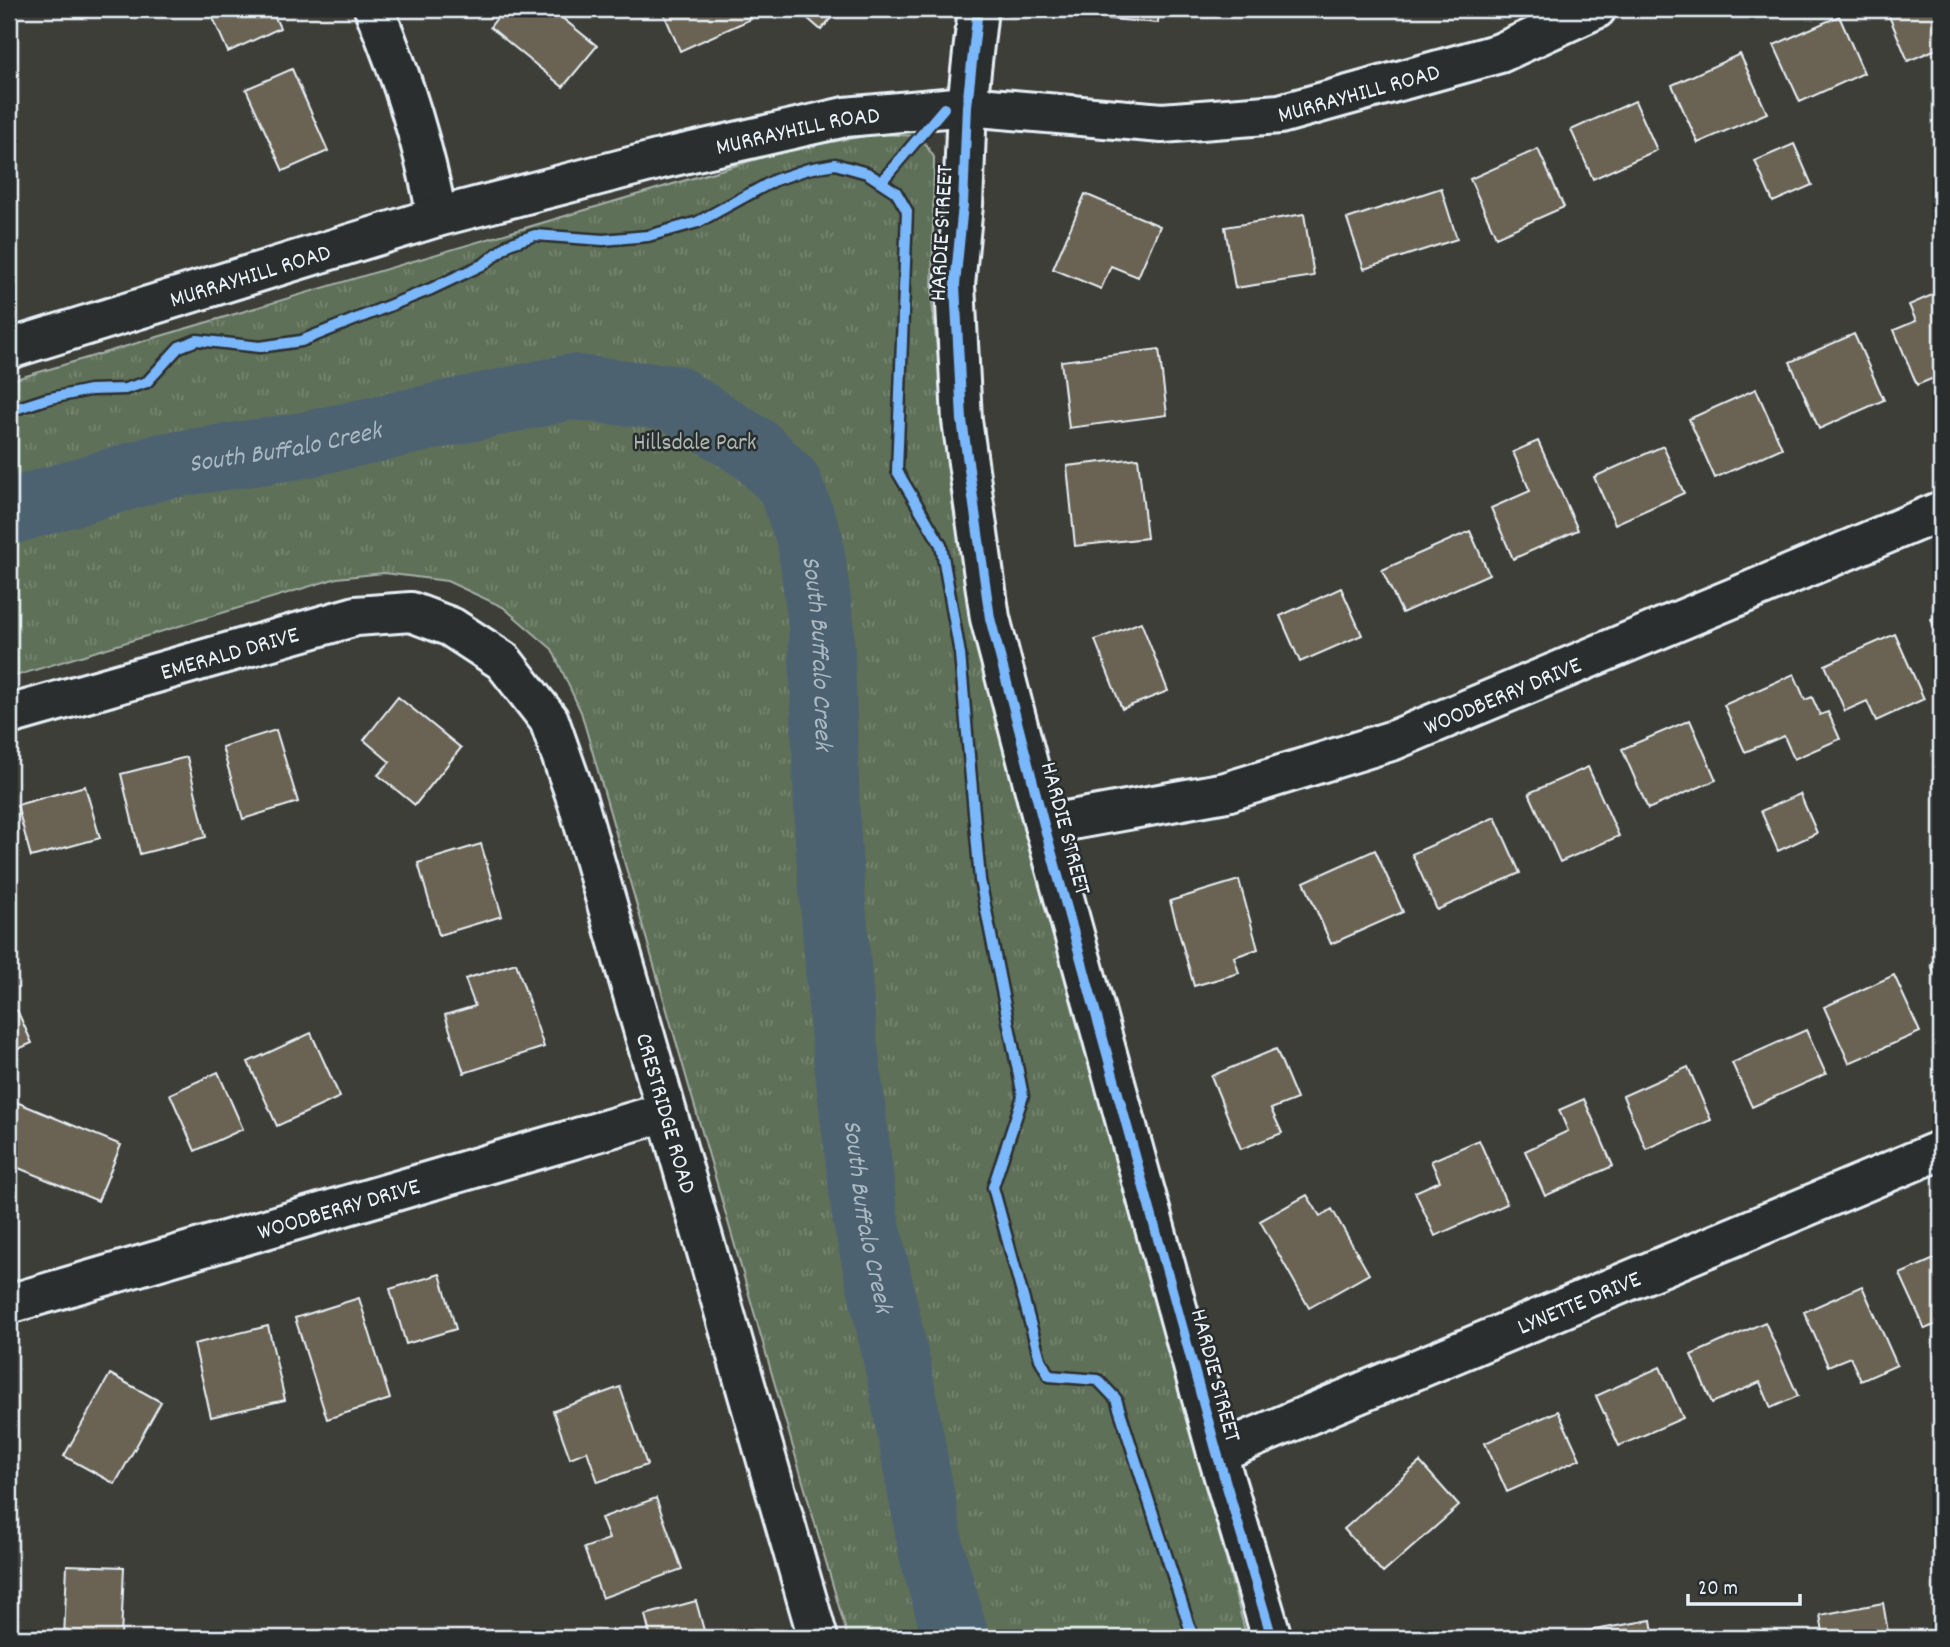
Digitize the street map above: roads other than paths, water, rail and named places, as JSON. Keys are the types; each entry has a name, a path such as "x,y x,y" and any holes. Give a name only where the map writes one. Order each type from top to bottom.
{"street":[{"path":"374,9 389,45 428,164 437,217"},
{"name":"HARDIE STREET","path":"978,9 967,106 963,205 955,285 962,420 990,618 1044,825 1217,1454 1272,1638"},
{"name":"MURRAYHILL ROAD","path":"9,349 437,217 661,159 845,117 967,106 1162,123 1280,114 1500,53 1596,9"},
{"name":"WOODBERRY DRIVE","path":"1044,825 1226,792 1394,740 1941,511"},
{"name":"EMERALD DRIVE","path":"9,715 356,616 411,612 451,627"},
{"name":"CRESTRIDGE ROAD","path":"451,627 503,661 549,720 578,803 818,1638"},
{"name":"WOODBERRY DRIVE","path":"9,1304 666,1112"},
{"name":"LYNETTE DRIVE","path":"1217,1454 1941,1150"}],"waterway":[{"name":"South Buffalo Creek","path":"9,512 164,466 299,446 570,387 674,398 757,451 789,483 810,540 821,624 828,840 843,1029 865,1216 899,1372 932,1553 956,1638"}],"park label":[{"name":"Hillsdale Park","path":"695,441"}]}
